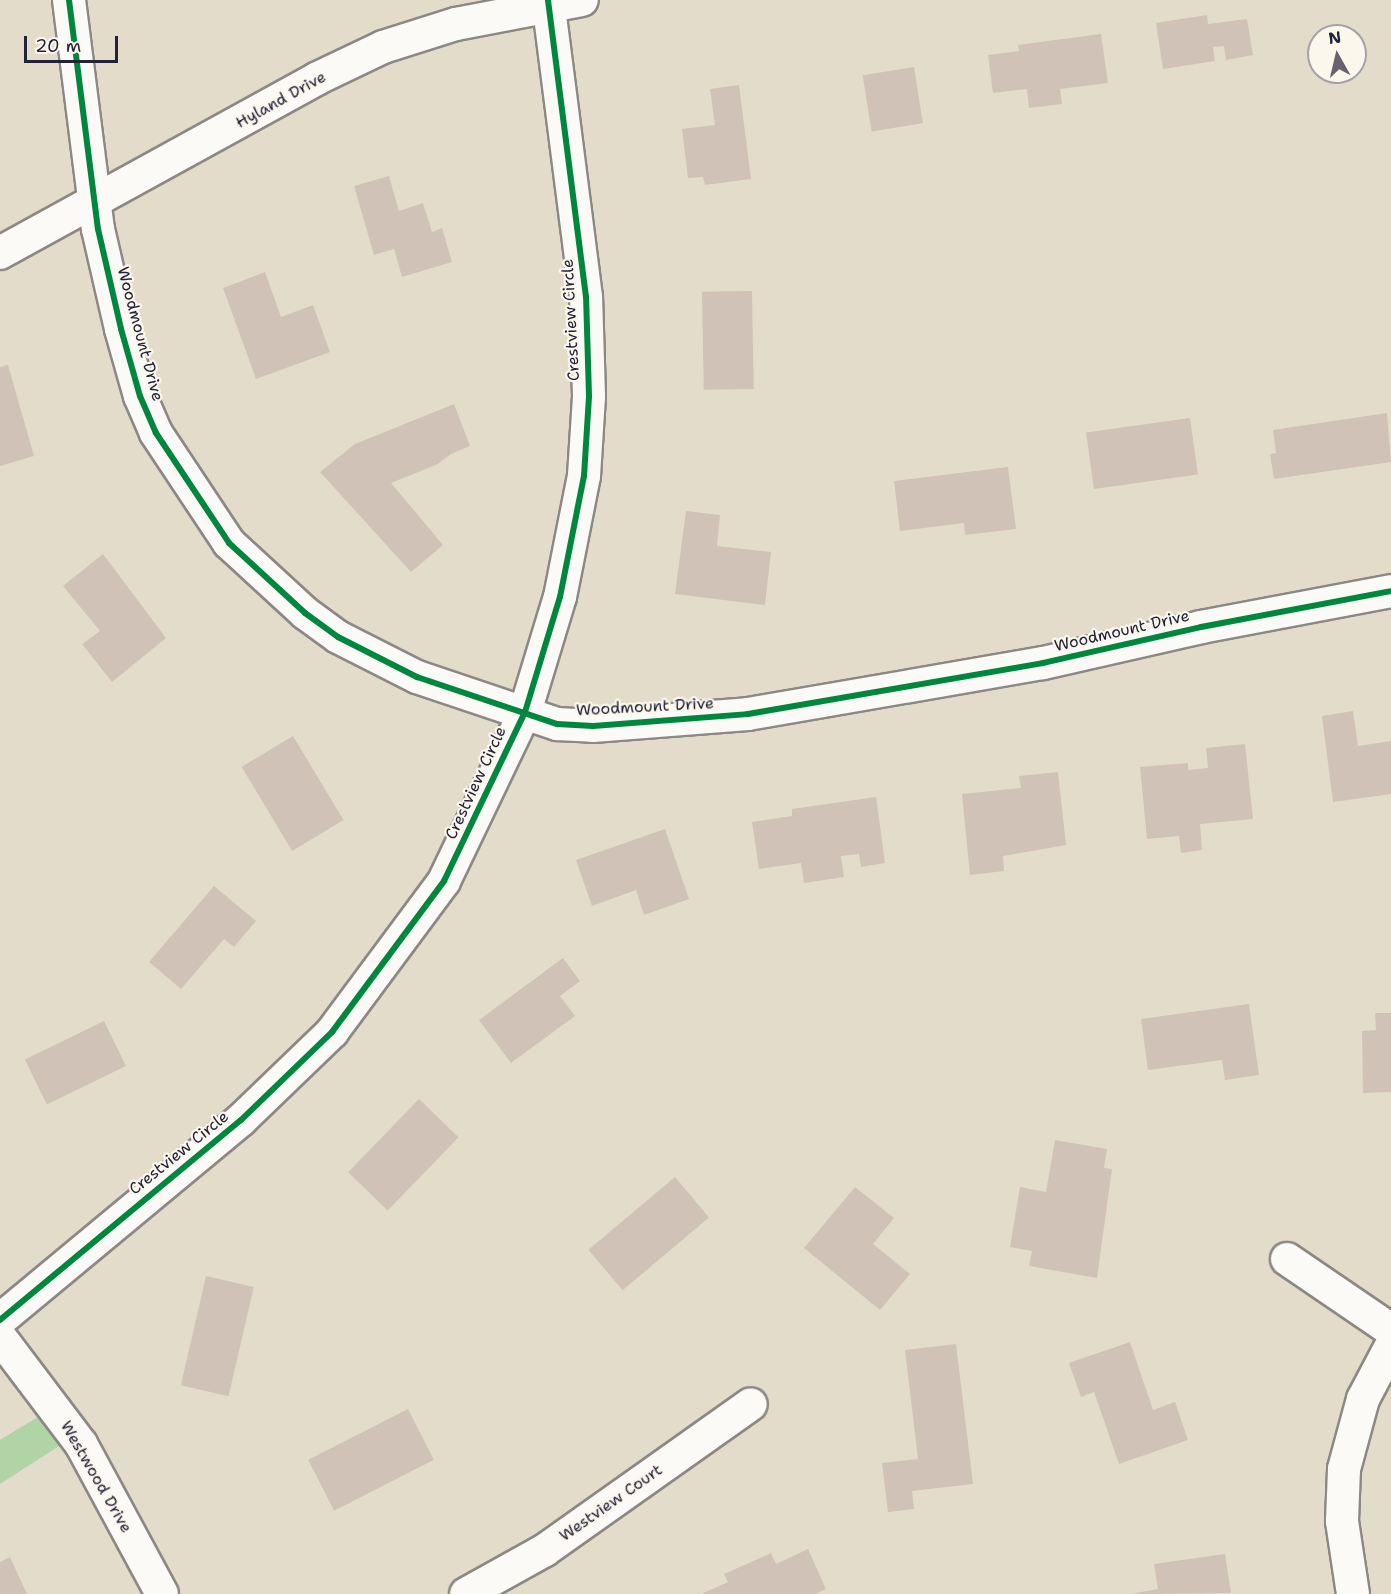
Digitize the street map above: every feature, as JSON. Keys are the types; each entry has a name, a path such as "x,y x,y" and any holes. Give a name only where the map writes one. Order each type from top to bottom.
{"street":[{"name":"Woodmount Drive","path":"69,0 98,229 118,318 141,396 156,433 230,543 305,613 338,637 417,677 557,724 593,726 748,714 1043,663 1201,627 1391,591"},
{"name":"Hyland Drive","path":"0,253 96,199 383,47 456,24 548,3 582,0"},
{"name":"Crestview Circle","path":"0,1320 241,1119 332,1032 444,881 525,712 560,597 584,476 589,396 586,297 548,3"},
{"path":"1287,1259 1391,1330"},
{"name":"Westwood Drive","path":"0,1337 81,1444 162,1594"},
{"path":"1353,1594 1342,1521 1344,1469 1363,1398 1391,1346"},
{"name":"Westview Court","path":"466,1594 545,1550 751,1404"}],"green space":[{"path":"41,1415 59,1446 0,1484 0,1440"}],"building":[{"path":"1207,15 1208,24 1247,19 1253,55 1226,60 1224,46 1213,47 1215,61 1163,69 1156,23"},
{"path":"1101,34 1108,83 1060,89 1062,104 1029,108 1027,89 993,93 988,55 1019,51 1018,45"},
{"path":"914,67 923,123 872,131 863,75"},
{"path":"739,85 751,179 705,185 703,177 688,178 682,129 715,125 710,89"},
{"path":"389,176 399,211 423,203 432,232 442,228 452,262 402,277 394,249 374,255 354,186"},
{"path":"265,272 281,317 313,305 330,352 256,379 223,288"},
{"path":"752,291 754,389 704,390 702,292"},
{"path":"8,365 34,456 0,466 0,367"},
{"path":"454,404 470,446 451,454 438,464 391,483 443,545 411,572 320,472 355,444"},
{"path":"1387,413 1391,462 1274,479 1270,454 1276,453 1273,430"},
{"path":"1190,418 1198,474 1094,489 1086,433"},
{"path":"1008,467 1016,529 965,535 964,523 900,531 894,481"},
{"path":"686,511 720,515 717,546 771,552 765,605 675,594"},
{"path":"103,554 166,638 112,682 82,644 100,631 63,586"},
{"path":"1353,711 1358,746 1391,741 1391,794 1333,802 1322,716"},
{"path":"293,736 343,820 292,851 242,767"},
{"path":"1245,744 1253,819 1200,824 1202,850 1181,853 1179,836 1147,839 1140,767 1188,763 1188,770 1208,768 1206,748"},
{"path":"1058,772 1066,845 1003,856 1004,871 970,875 962,794 1021,788 1019,776"},
{"path":"876,797 885,863 861,867 859,854 841,856 844,877 804,883 801,863 759,869 752,822 792,816 792,809"},
{"path":"665,829 689,899 644,915 636,890 592,906 576,860"},
{"path":"214,886 256,921 234,947 224,939 181,989 149,962"},
{"path":"563,958 580,981 560,996 575,1016 511,1063 479,1020"},
{"path":"1249,1004 1259,1075 1225,1080 1222,1060 1148,1070 1141,1019"},
{"path":"1375,1013 1391,1013 1391,1092 1363,1093 1362,1031 1376,1030"},
{"path":"104,1021 126,1066 47,1105 25,1060"},
{"path":"419,1099 459,1137 388,1211 348,1172"},
{"path":"1055,1140 1107,1149 1104,1168 1112,1169 1097,1278 1029,1266 1032,1251 1010,1247 1020,1187 1046,1192"},
{"path":"675,1177 709,1218 623,1290 588,1250"},
{"path":"855,1187 894,1218 873,1244 910,1274 880,1310 804,1248"},
{"path":"206,1276 254,1287 229,1396 181,1385"},
{"path":"1130,1342 1153,1410 1175,1402 1188,1440 1119,1464 1094,1392 1081,1397 1069,1363"},
{"path":"956,1344 973,1484 912,1491 914,1509 888,1512 882,1463 918,1459 905,1350"},
{"path":"408,1409 434,1460 334,1511 308,1460"},
{"path":"808,1549 826,1589 815,1594 701,1594 728,1582 724,1574 771,1553 776,1564"},
{"path":"1225,1554 1231,1593 1130,1594 1158,1589 1154,1564"},
{"path":"10,1557 27,1594 0,1594 0,1562"}],"cycle path":[{"path":"69,0 98,229 121,329 140,396 156,433 229,543 305,613 338,637 417,677 557,724 593,726 748,714 1043,663 1201,627 1391,591"},
{"path":"0,1320 241,1120 332,1032 444,881 525,712 560,597 584,476 589,396 586,297 548,0"}]}
